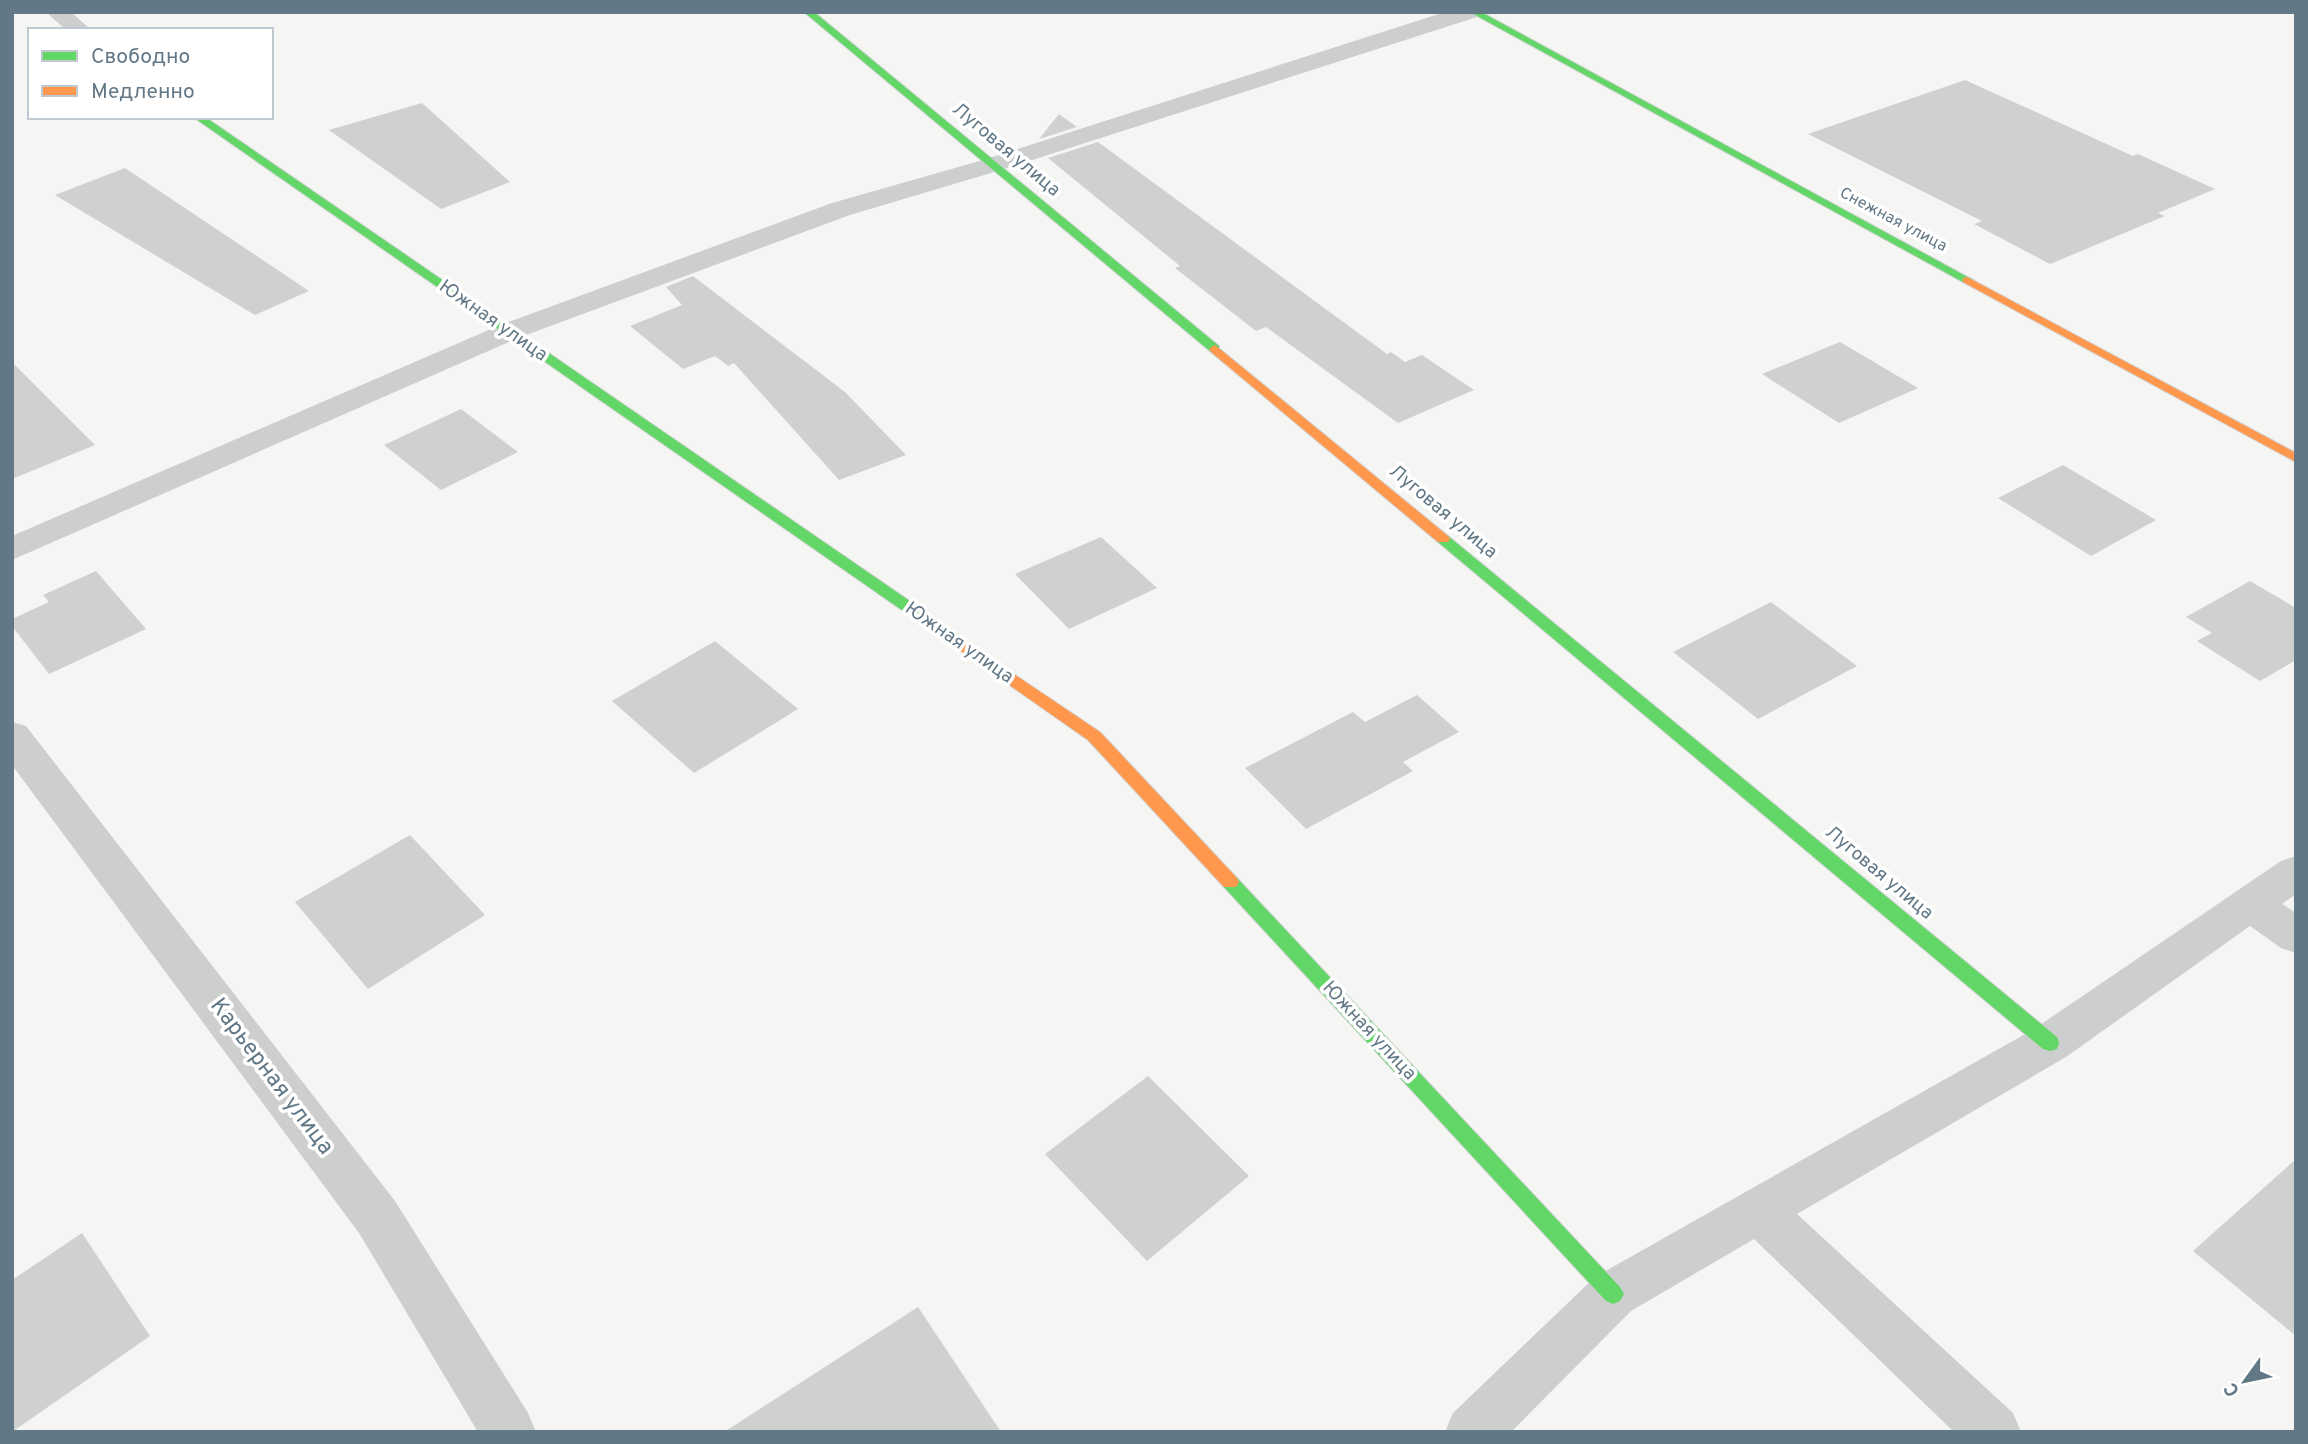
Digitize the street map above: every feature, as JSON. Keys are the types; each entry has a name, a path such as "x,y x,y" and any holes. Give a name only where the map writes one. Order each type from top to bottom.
{"street":[{"path":"57,12 77,28"},
{"name":"Луговая улица","path":"808,12 2050,1043"},
{"path":"12,549 508,332 841,209 992,165 1471,12"},
{"name":"Снежная улица","path":"1471,12 2296,458"},
{"name":"Южная улица","path":"201,119 1094,736 1613,1294"},
{"name":"Карьерная улица","path":"12,736 377,1217 509,1432"},
{"path":"1472,1432 1613,1294 2050,1043 2296,872"},
{"path":"2250,904 2296,936"},
{"path":"1758,1209 1994,1432"}],"building":[{"path":"1965,80 2133,156 2138,154 2215,189 2158,213 2165,216 2050,264 1974,224 1982,221 1808,134"},
{"path":"422,103 510,182 441,209 329,130"},
{"path":"1059,114 1077,127 1039,139"},
{"path":"1098,142 1387,354 1391,352 1405,362 1422,355 1474,390 1398,423 1266,327 1256,331 1175,268 1180,266 1048,158"},
{"path":"125,168 309,291 255,315 55,195"},
{"path":"693,276 845,392 906,455 839,480 734,363 728,366 715,356 683,369 630,326 682,305 666,287"},
{"path":"1840,342 1918,388 1839,423 1762,374"},
{"path":"12,362 95,445 12,479"},
{"path":"461,409 518,452 441,490 384,445"},
{"path":"2063,465 2156,520 2091,556 1998,498"},
{"path":"1101,537 1157,588 1069,629 1015,574"},
{"path":"96,571 146,629 49,674 12,626 12,619 49,602 43,595"},
{"path":"2250,581 2296,608 2296,660 2260,681 2197,641 2212,633 2186,617"},
{"path":"1771,602 1857,666 1758,719 1673,652"},
{"path":"715,641 798,709 694,773 612,701"},
{"path":"1417,695 1459,732 1403,762 1413,771 1306,829 1245,768 1353,712 1365,722"},
{"path":"410,835 485,915 368,989 295,902"},
{"path":"1148,1076 1249,1176 1147,1261 1045,1154"},
{"path":"2296,1159 2296,1336 2193,1251"},
{"path":"82,1233 150,1336 12,1432 12,1280"},
{"path":"918,1307 1001,1432 724,1432"}],"traffic: fast":[{"path":"808,12 1215,349"},
{"path":"1474,12 1967,280"},
{"path":"201,119 960,643"},
{"path":"1443,539 2050,1043"},
{"path":"1230,882 1613,1294"}],"traffic: slow":[{"path":"1967,280 2296,458"},
{"path":"1215,349 1443,539"},
{"path":"960,643 1094,736 1230,882"}]}
